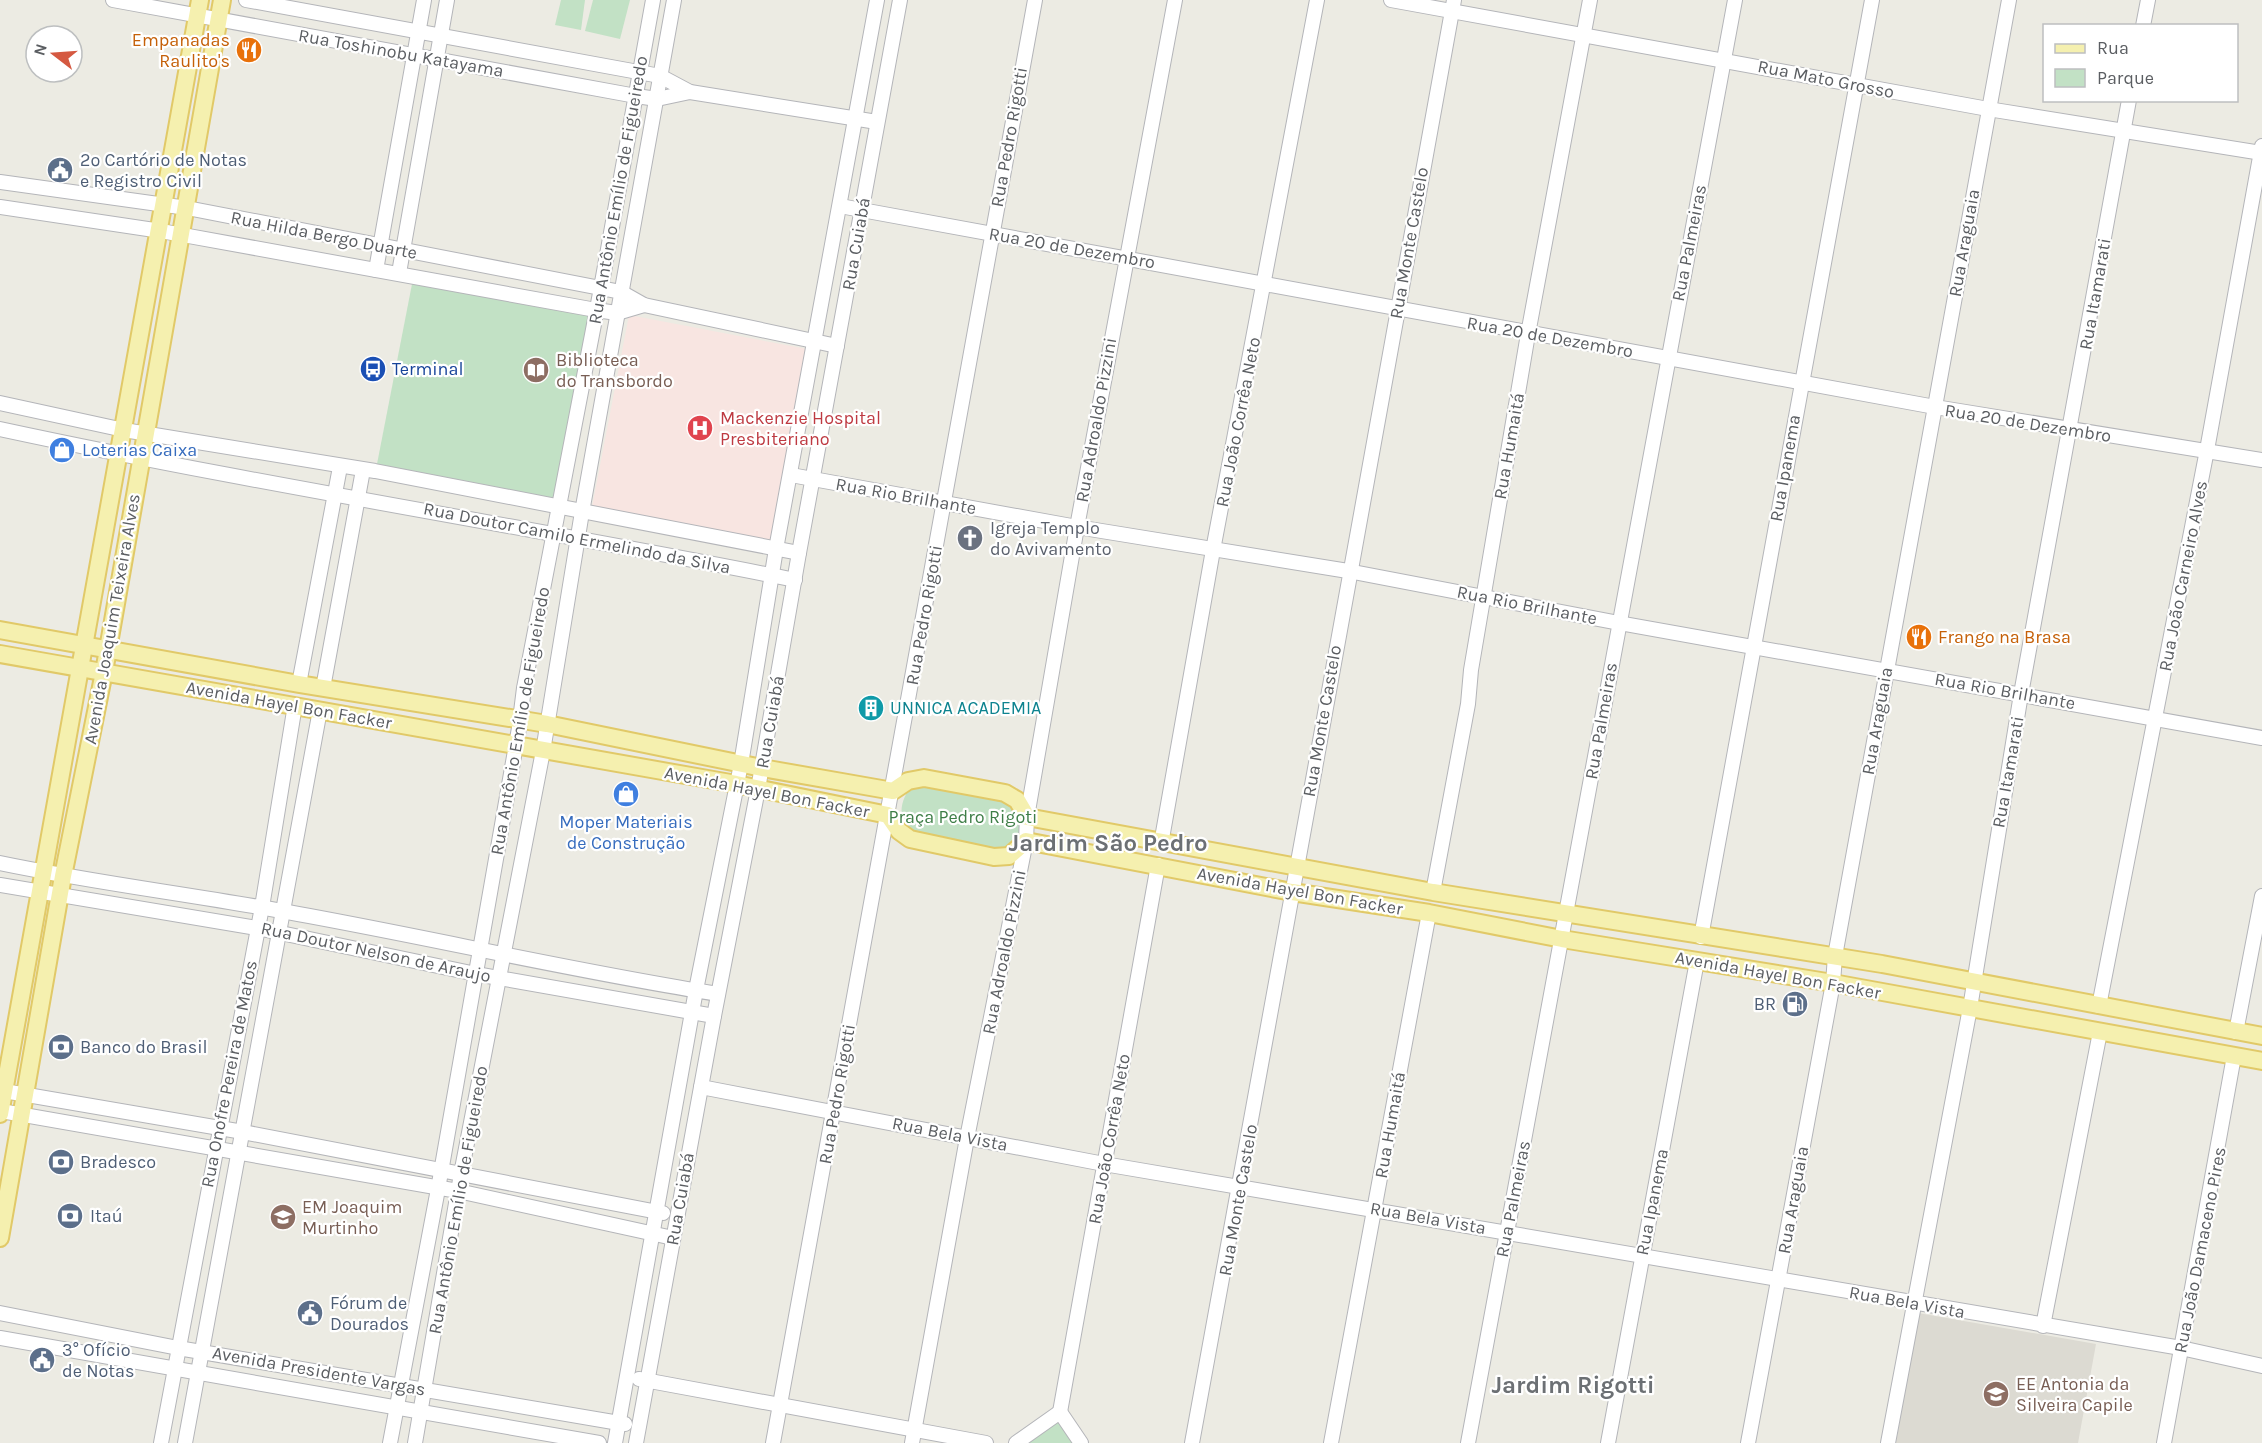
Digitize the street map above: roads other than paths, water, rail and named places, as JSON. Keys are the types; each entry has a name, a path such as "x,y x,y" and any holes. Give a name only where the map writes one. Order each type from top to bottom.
{"main road":[{"name":"Avenida Joaquim Teixeira Alves","path":"0,1239 59,897 108,650 222,0"},
{"name":"Avenida Joaquim Teixeira Alves","path":"1,1103 161,231 199,8"},
{"name":"Avenida Hayel Bon Facker","path":"0,630 299,684 547,724 741,764 893,791 908,781 924,778 1005,793 1017,800 1027,817 1161,844 1297,866 1566,915 1835,956 1973,980 2262,1036"},
{"name":"Avenida Hayel Bon Facker","path":"0,654 736,784 888,815 899,831 910,839 994,856 1009,856 1026,841 1292,892 1429,913 1562,939 1833,983 2262,1061"}],"street":[{"name":"Rua Toshinobu Katayama","path":"113,0 199,8 219,19 636,96 657,99 690,92"},
{"name":"Rua Toshinobu Katayama","path":"246,0 660,76 690,92 877,122"},
{"path":"376,270 424,0"},
{"path":"399,273 447,0"},
{"name":"Rua Antônio Emílio de Figueiredo","path":"390,1443 438,1190 516,746 524,688 601,288 653,0"},
{"name":"Rua Antônio Emílio de Figueiredo","path":"415,1443 461,1174 543,751 582,512 674,0"},
{"name":"Rua Cuiabá","path":"615,1443 696,990 741,764 776,549 877,0"},
{"name":"Rua Cuiabá","path":"636,1443 762,768 900,0"},
{"name":"Rua Pedro Rigotti","path":"773,1443 1035,0"},
{"name":"Rua Adroaldo Pizzini","path":"913,1437 967,1138 1026,841 1027,817 1077,527 1175,0"},
{"name":"Rua João Corrêa Neto","path":"1161,844 1213,550 1317,0"},
{"name":"Rua Mato Grosso","path":"1391,0 1453,5 1583,33 1988,109 2124,132 2262,150"},
{"name":"Rua Humaitá","path":"1433,892 1468,704 1528,334 1590,0"},
{"name":"Rua Palmeiras","path":"1468,1443 1735,0"},
{"name":"Rua Ipanema","path":"1701,937 1872,0"},
{"name":"Rua Araguaia","path":"1748,1443 2009,0"},
{"path":"2143,24 2148,0"},
{"name":"Rua Monte Castelo","path":"1192,1443 1240,1186 1348,571 1453,5"},
{"name":"Rua Itamarati","path":"1888,1443 1970,1008 2021,694 2071,431 2129,102"},
{"name":"Rua João Carneiro Alves","path":"2099,1006 2156,718 2262,150"},
{"name":"Rua Hilda Bergo Duarte","path":"0,182 187,208 380,248 404,250 601,288 621,292 644,305 837,346"},
{"name":"Rua 20 de Dezembro","path":"840,206 1935,407 2071,431 2262,460"},
{"name":"Rua Hilda Bergo Duarte","path":"0,207 161,231 596,310 617,313 644,305"},
{"path":"0,403 124,430 340,467 299,684"},
{"path":"0,429 141,458"},
{"name":"Rua Doutor Camilo Ermelindo da Silva","path":"141,458 795,580"},
{"name":"Rua Doutor Camilo Ermelindo da Silva","path":"340,467 558,506 799,553"},
{"path":"323,688 363,470"},
{"name":"Rua Rio Brilhante","path":"791,475 1077,527 1348,571 1618,623 2262,738"},
{"path":"764,630 786,634"},
{"name":"Rua Onofre Pereira de Matos","path":"161,1443 173,1369 262,907 295,705"},
{"name":"Rua Onofre Pereira de Matos","path":"185,1443 320,710"},
{"name":"Rua Doutor Nelson de Araujo","path":"0,863 63,876 262,907 479,951 718,994"},
{"name":"Rua João Corrêa Neto","path":"1060,1412 1158,865"},
{"name":"Rua Doutor Nelson de Araujo","path":"0,885 59,897 279,932 476,974 714,1016"},
{"path":"2236,1032 2262,896"},
{"name":"Rua Humaitá","path":"1331,1443 1429,913"},
{"name":"Rua Ipanema","path":"1608,1443 1697,960"},
{"path":"2043,1326 2100,1032"},
{"name":"Rua João Damaceno Pires","path":"2164,1443 2234,1056"},
{"name":"Rua Bela Vista","path":"701,1087 1104,1164 1374,1208 1641,1257 2181,1348 2262,1366"},
{"path":"1,1103 25,1095 243,1132 677,1216"},
{"path":"1,1103 21,1114 240,1152 438,1190 458,1191 673,1238"},
{"name":"Avenida Presidente Vargas","path":"0,1313 177,1348 639,1426"},
{"name":"Avenida Presidente Vargas","path":"0,1338 599,1443"},
{"path":"628,1377 780,1407 913,1437 986,1443"},
{"path":"1016,1443 1060,1412 1081,1443"}],"place":[{"name":"Empanadas Raulito's","path":"249,50"},
{"name":"2º Cartório de Notas e Registro Civil","path":"60,170"},
{"name":"Terminal","path":"373,369"},
{"name":"Biblioteca do Transbordo","path":"536,370"},
{"name":"Mackenzie Hospital Presbiteriano","path":"700,428"},
{"name":"Loterias Caixa","path":"62,450"},
{"name":"Igreja Templo do Avivamento","path":"970,538"},
{"name":"Frango na Brasa","path":"1919,637"},
{"name":"UNNICA ACADEMIA","path":"871,708"},
{"name":"Moper Materiais de Construção","path":"626,794"},
{"name":"BR","path":"1795,1004"},
{"name":"Banco do Brasil","path":"61,1047"},
{"name":"Bradesco","path":"61,1162"},
{"name":"Itaú","path":"70,1216"},
{"name":"EM Joaquim Murtinho","path":"283,1217"},
{"name":"Fórum de Dourados","path":"310,1313"},
{"name":"3° Ofício de Notas","path":"42,1360"},
{"name":"EE Antonia da Silveira Capile","path":"1996,1394"}],"district":[{"name":"Jardim São Pedro","path":"1108,843"},
{"name":"Jardim Rigotti","path":"1573,1385"}],"park label":[{"name":"Praça Pedro Rigoti","path":"963,817"}]}
